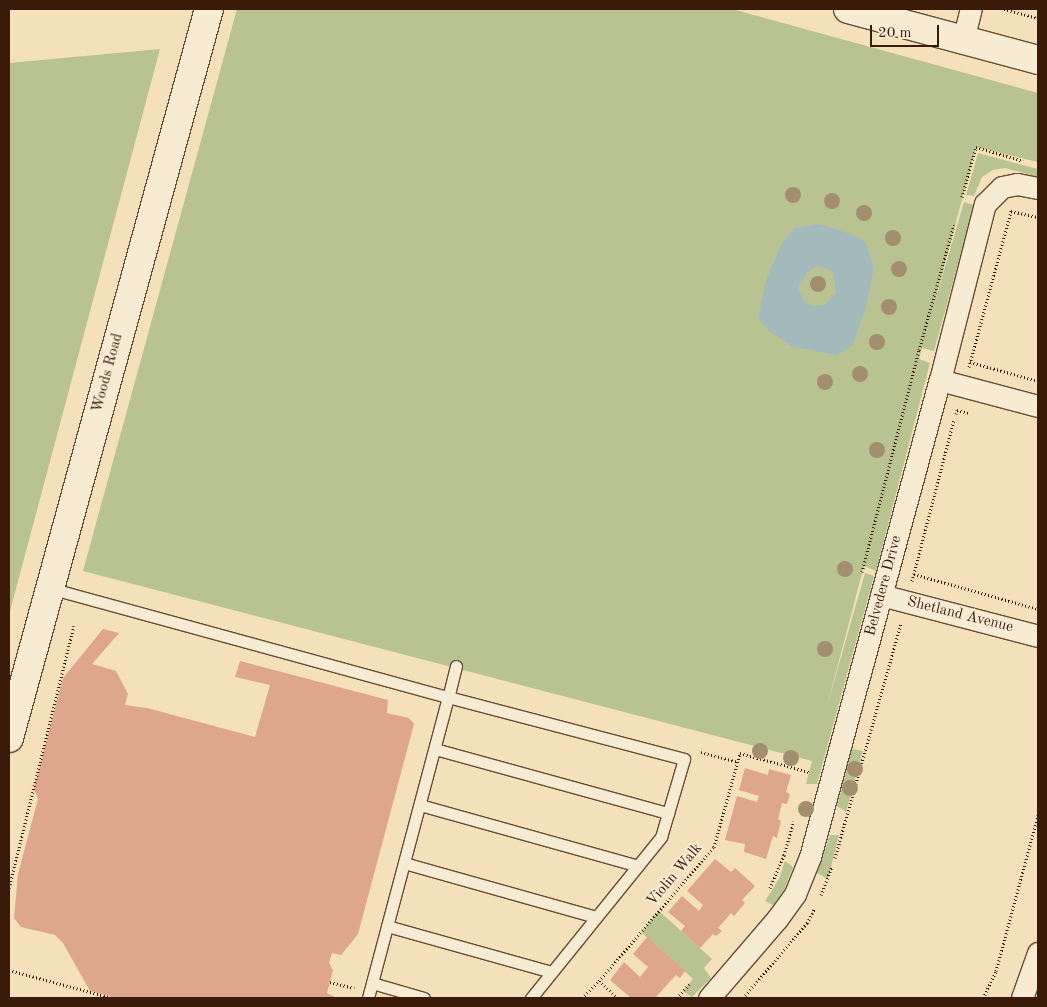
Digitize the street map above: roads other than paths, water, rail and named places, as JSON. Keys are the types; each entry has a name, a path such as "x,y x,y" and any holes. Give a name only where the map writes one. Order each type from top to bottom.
{"street":[{"name":"Woods Road","path":"9,738 209,9"},
{"path":"848,9 1038,60"},
{"path":"963,40 972,9"},
{"name":"Belvedere Drive","path":"709,998 778,919 795,894 810,857 940,380 985,204 1002,187 1018,184 1038,188"},
{"path":"940,380 1038,406"},
{"name":"Shetland Avenue","path":"881,595 1038,636"},
{"path":"1022,998 1038,954"}],"lane":[{"path":"49,588 684,759 660,837 530,998"},
{"path":"368,998 456,666"},
{"path":"435,749 668,813"},
{"path":"420,805 638,866"},
{"path":"404,863 596,917"},
{"path":"387,926 552,972"},
{"path":"372,983 424,998"}],"water":[{"path":"817,224 841,230 865,241 874,267 866,308 852,346 837,355 793,347 769,331 758,318 765,283 780,247 794,228","holes":["817,266 833,271 836,293 824,305 814,306 804,301 798,287 807,272"]}]}
